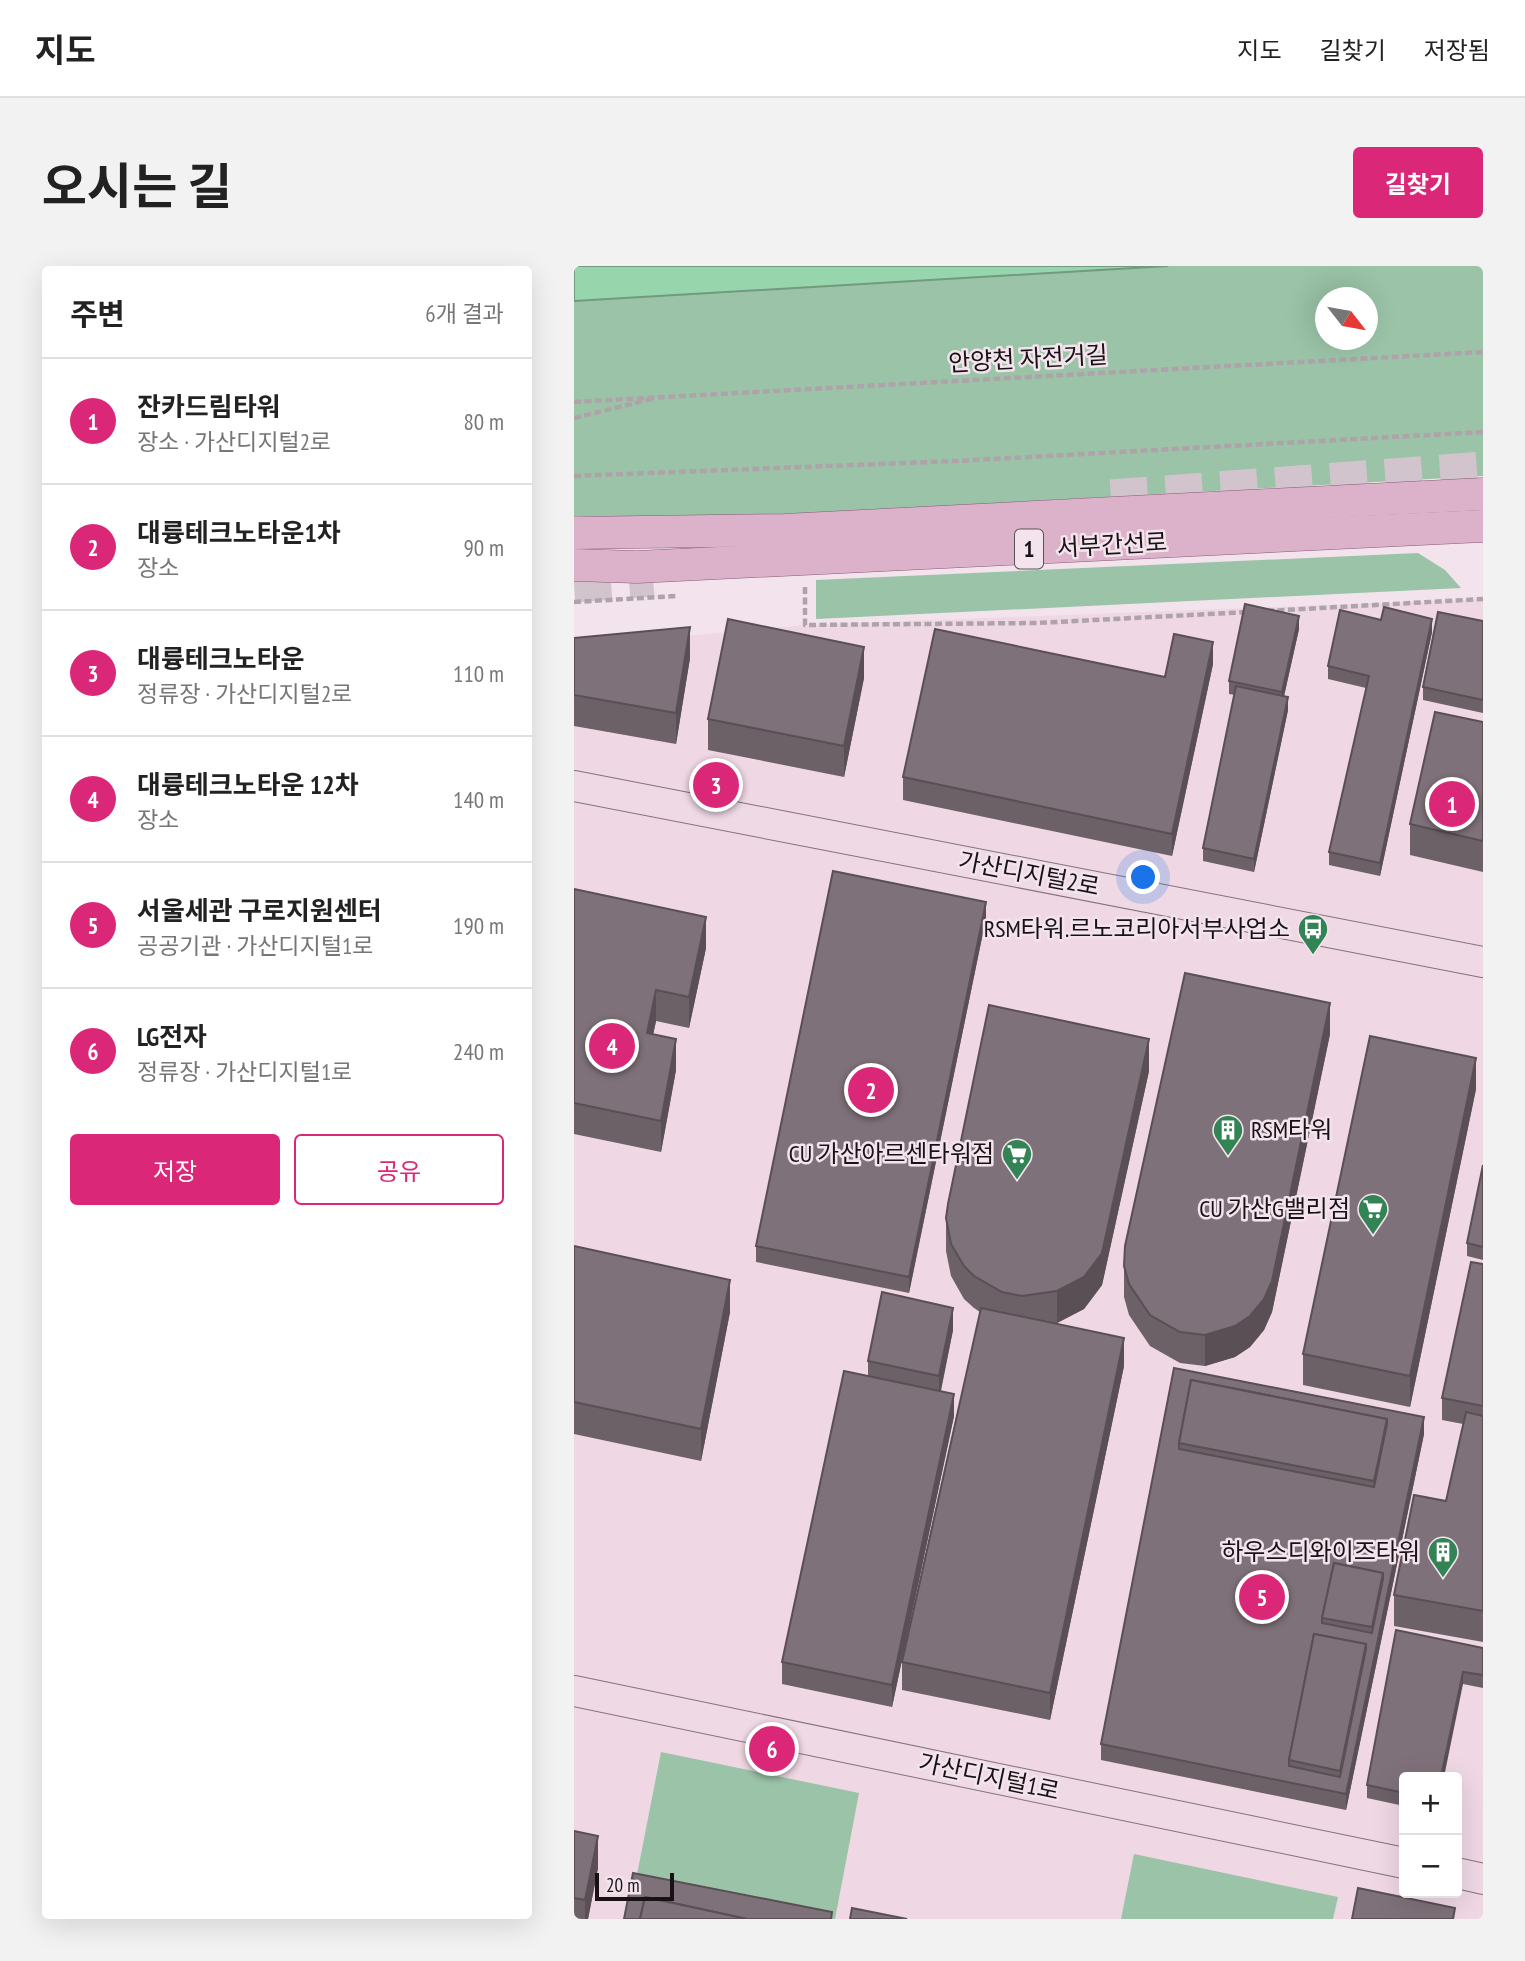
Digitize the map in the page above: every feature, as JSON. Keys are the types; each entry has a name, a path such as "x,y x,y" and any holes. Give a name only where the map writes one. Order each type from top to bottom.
{"main road":[{"name":"서부간선로","path":"574,533 785,530 1483,494"},
{"name":"서부간선로","path":"574,565 637,567 1483,526"},
{"path":"574,577 637,567"}],"street":[{"name":"가산디지털2로","path":"574,786 1483,962"},
{"name":"가산디지털1로","path":"574,1691 1399,1862"},
{"path":"1462,1874 1483,1879"}],"path":[{"name":"안양천 자전거길","path":"574,402 1483,352"},
{"path":"574,418 667,396"},
{"path":"574,476 956,461 1483,432"},
{"path":"791,586 805,584 805,625 1037,623 1483,599"},
{"path":"574,602 680,596"}],"shaded area":[{"path":"574,266 1483,266 1483,476 732,518 574,516"},
{"path":"574,266 1168,266 574,301"},
{"path":"1418,553 1445,570 1461,588 816,619 816,580"},
{"path":"1483,599 1483,1919 574,1919 574,646 805,625"},
{"path":"661,1752 859,1793 835,1919 753,1919 633,1895"},
{"path":"1134,1854 1338,1897 1333,1919 1121,1919"}],"building":[{"path":"1245,604 1299,616 1282,692 1229,681"},
{"path":"1384,607 1432,619 1380,863 1329,852 1369,676 1328,666 1340,610 1381,620"},
{"path":"1438,612 1483,621 1483,700 1423,687"},
{"path":"728,619 864,647 844,746 708,719"},
{"path":"690,627 676,713 574,695 574,638"},
{"path":"935,629 1165,677 1174,634 1213,642 1172,834 903,777"},
{"path":"1236,686 1288,697 1254,859 1203,848"},
{"path":"1435,712 1483,722 1483,841 1410,824"},
{"path":"833,871 986,902 909,1277 756,1246"},
{"path":"574,889 706,917 689,997 656,990 647,1033 676,1039 661,1121 574,1103"},
{"name":"RSM타워","path":"1185,973 1330,1003 1272,1281 1264,1299 1250,1316 1235,1326 1205,1335 1180,1332 1150,1315 1129,1284 1124,1266 1125,1246"},
{"path":"989,1005 1149,1039 1102,1253 1084,1277 1057,1291 1022,1296 1002,1292 974,1276 964,1266 951,1244 946,1218 948,1204"},
{"path":"1370,1036 1476,1058 1410,1376 1303,1354"},
{"path":"1483,1165 1483,1247 1467,1243"},
{"path":"574,1246 730,1280 701,1429 574,1402"},
{"path":"1471,1262 1483,1264 1483,1406 1442,1398"},
{"path":"882,1292 953,1308 939,1376 868,1361"},
{"path":"981,1308 1124,1338 1050,1693 902,1662"},
{"path":"1174,1368 1424,1417 1346,1794 1101,1744","holes":["1191,1380 1387,1419 1374,1487 1179,1449","1334,1563 1383,1573 1372,1633 1322,1623","1314,1634 1366,1644 1340,1777 1289,1766"]},
{"path":"844,1371 954,1394 892,1685 782,1662"},
{"path":"1191,1380 1387,1419 1374,1481 1179,1443"},
{"name":"하우스디와이즈타워","path":"1466,1412 1483,1416 1483,1611 1394,1595 1414,1495 1446,1501"},
{"path":"1334,1563 1383,1573 1372,1627 1322,1618"},
{"path":"1396,1630 1483,1648 1483,1675 1463,1672 1442,1772 1399,1772 1399,1792 1367,1785"},
{"path":"1314,1634 1366,1644 1340,1771 1289,1760"},
{"path":"574,1831 598,1836 585,1900 574,1898"},
{"path":"633,1873 832,1912 831,1919 747,1919 645,1897 640,1919 624,1919"},
{"path":"1358,1888 1455,1908 1453,1919 1352,1919"},
{"path":"645,1897 747,1919 640,1919"},
{"path":"852,1908 907,1919 850,1919"}],"tunnel":[{"path":"1111,498 1483,470"},
{"path":"574,584 653,578"}],"place":[{"name":"대륭테크노타운","path":"716,785"},
{"name":"잔카드림타워","path":"1452,804"},
{"name":"RSM타워.르노코리아서부사업소","path":"1313,956"},
{"name":"대륭테크노타운 12차","path":"612,1046"},
{"name":"대륭테크노타운1차","path":"871,1090"},
{"name":"RSM타워","path":"1228,1157"},
{"name":"CU 가산아르센타워점","path":"1017,1181"},
{"name":"CU 가산G밸리점","path":"1373,1236"},
{"name":"하우스디와이즈타워","path":"1443,1579"},
{"name":"서울세관 구로지원센터","path":"1262,1597"},
{"name":"LG전자","path":"772,1749"}]}
